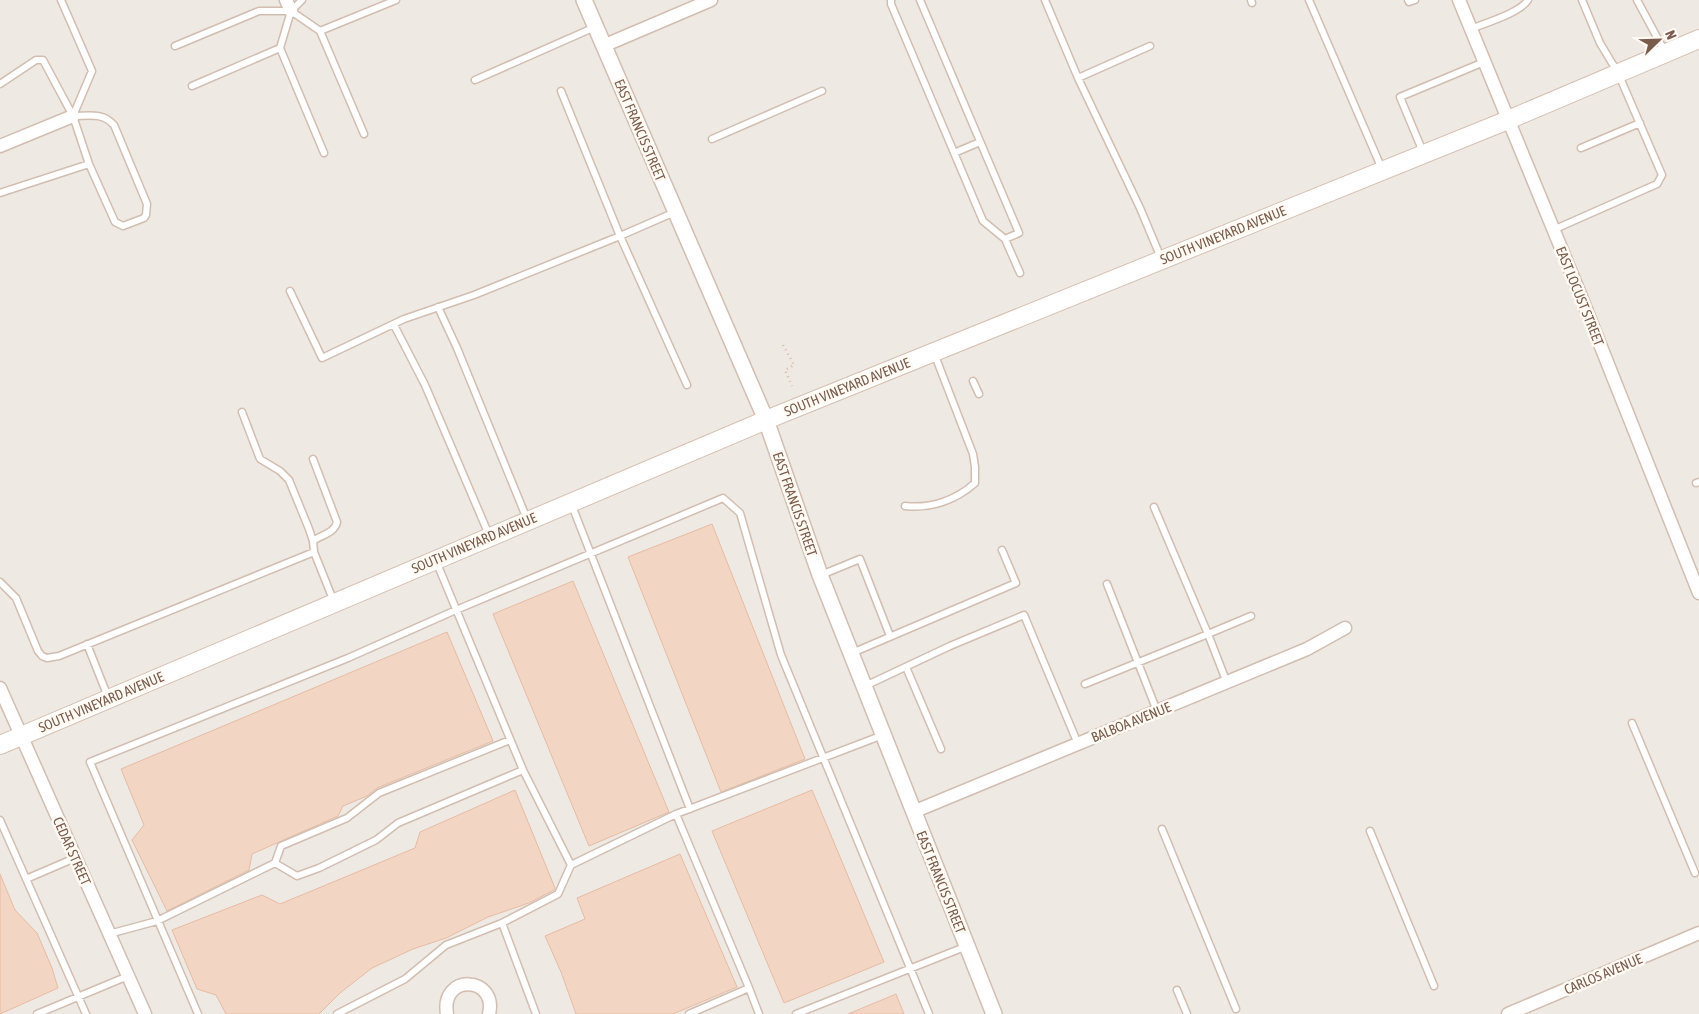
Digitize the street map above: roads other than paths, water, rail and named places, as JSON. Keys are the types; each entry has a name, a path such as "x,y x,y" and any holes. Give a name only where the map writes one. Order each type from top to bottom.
{"main road":[{"name":"SOUTH VINEYARD AVENUE","path":"0,745 766,420 1508,120 1699,39"}],"street":[{"name":"EAST FRANCIS STREET","path":"584,0 766,420 820,575 994,1014"},
{"path":"603,46 711,0"},
{"name":"EAST LOCUST STREET","path":"1459,0 1699,593"},
{"path":"0,146 73,116"},
{"name":"BALBOA AVENUE","path":"913,812 1227,683 1307,649 1346,628"},
{"name":"CEDAR STREET","path":"0,688 145,1014"},
{"name":"CARLOS AVENUE","path":"1508,1014 1699,933"},
{"path":"447,1014 445,1006 447,997 452,990 460,985 468,984 477,986 489,998 491,1007 489,1014"}],"lane":[{"path":"61,0 92,71 73,116"},
{"path":"175,46 259,11 289,6 302,0"},
{"path":"320,31 396,0"},
{"path":"891,0 891,4 983,220 1005,239 1020,273"},
{"path":"920,0 1019,233 1005,239"},
{"path":"1045,0 1078,78 1140,208 1162,260"},
{"path":"1309,0 1382,171"},
{"path":"1408,0 1409,2 1415,0"},
{"path":"1471,29 1516,9 1527,3 1528,0"},
{"path":"1553,230 1657,184 1662,175 1618,73 1600,43 1582,0"},
{"path":"1637,0 1666,54"},
{"path":"289,6 320,31 364,134"},
{"path":"289,6 280,48 324,153"},
{"path":"475,80 595,28"},
{"path":"1078,78 1150,46"},
{"path":"192,86 280,48"},
{"path":"0,84 36,60 43,60 73,116 89,164 115,222 123,226 144,218 147,204 114,125 108,118 103,116 73,116"},
{"path":"1424,154 1400,97 1484,62"},
{"path":"561,91 620,236 687,385"},
{"path":"712,139 822,91"},
{"path":"1581,148 1640,123"},
{"path":"954,153 980,142"},
{"path":"0,193 89,164"},
{"path":"290,291 322,358 394,325 474,295 676,212"},
{"path":"438,307 457,348 527,520"},
{"path":"394,325 425,385 490,536"},
{"path":"905,506 927,506 941,503 966,491 975,483 973,454 934,352"},
{"path":"973,381 979,394"},
{"path":"242,412 260,459 280,471 289,480 313,540 314,552 334,602"},
{"path":"313,459 337,522 336,527 332,531 313,540"},
{"path":"198,1014 90,762 348,658 456,610 723,498 740,513 780,655 929,1014"},
{"path":"571,502 690,809"},
{"path":"1154,507 1227,683"},
{"path":"851,654 1016,582 1002,550"},
{"path":"0,582 16,598 38,651 42,656 53,657 314,552"},
{"path":"435,559 522,770 571,865"},
{"path":"820,575 860,559 890,636"},
{"path":"1107,584 1157,711"},
{"path":"864,687 1024,614 1078,744"},
{"path":"1085,684 1251,616"},
{"path":"87,644 109,698"},
{"path":"906,667 941,749"},
{"path":"1632,723 1695,873"},
{"path":"337,1014 405,979 446,944 502,924 558,894 571,865 676,814 883,735"},
{"path":"109,934 157,921 275,863 281,846 347,818 379,793 510,740"},
{"path":"275,863 297,876 319,868 376,840 398,823 522,770"},
{"path":"676,814 759,1014"},
{"path":"0,820 86,1014"},
{"path":"1162,829 1236,1010"},
{"path":"1370,831 1434,986"},
{"path":"26,879 75,858"},
{"path":"502,924 536,1014"},
{"path":"796,1014 967,946"},
{"path":"37,1014 128,976"},
{"path":"689,1014 748,988"},
{"path":"1177,990 1186,1014"}]}
